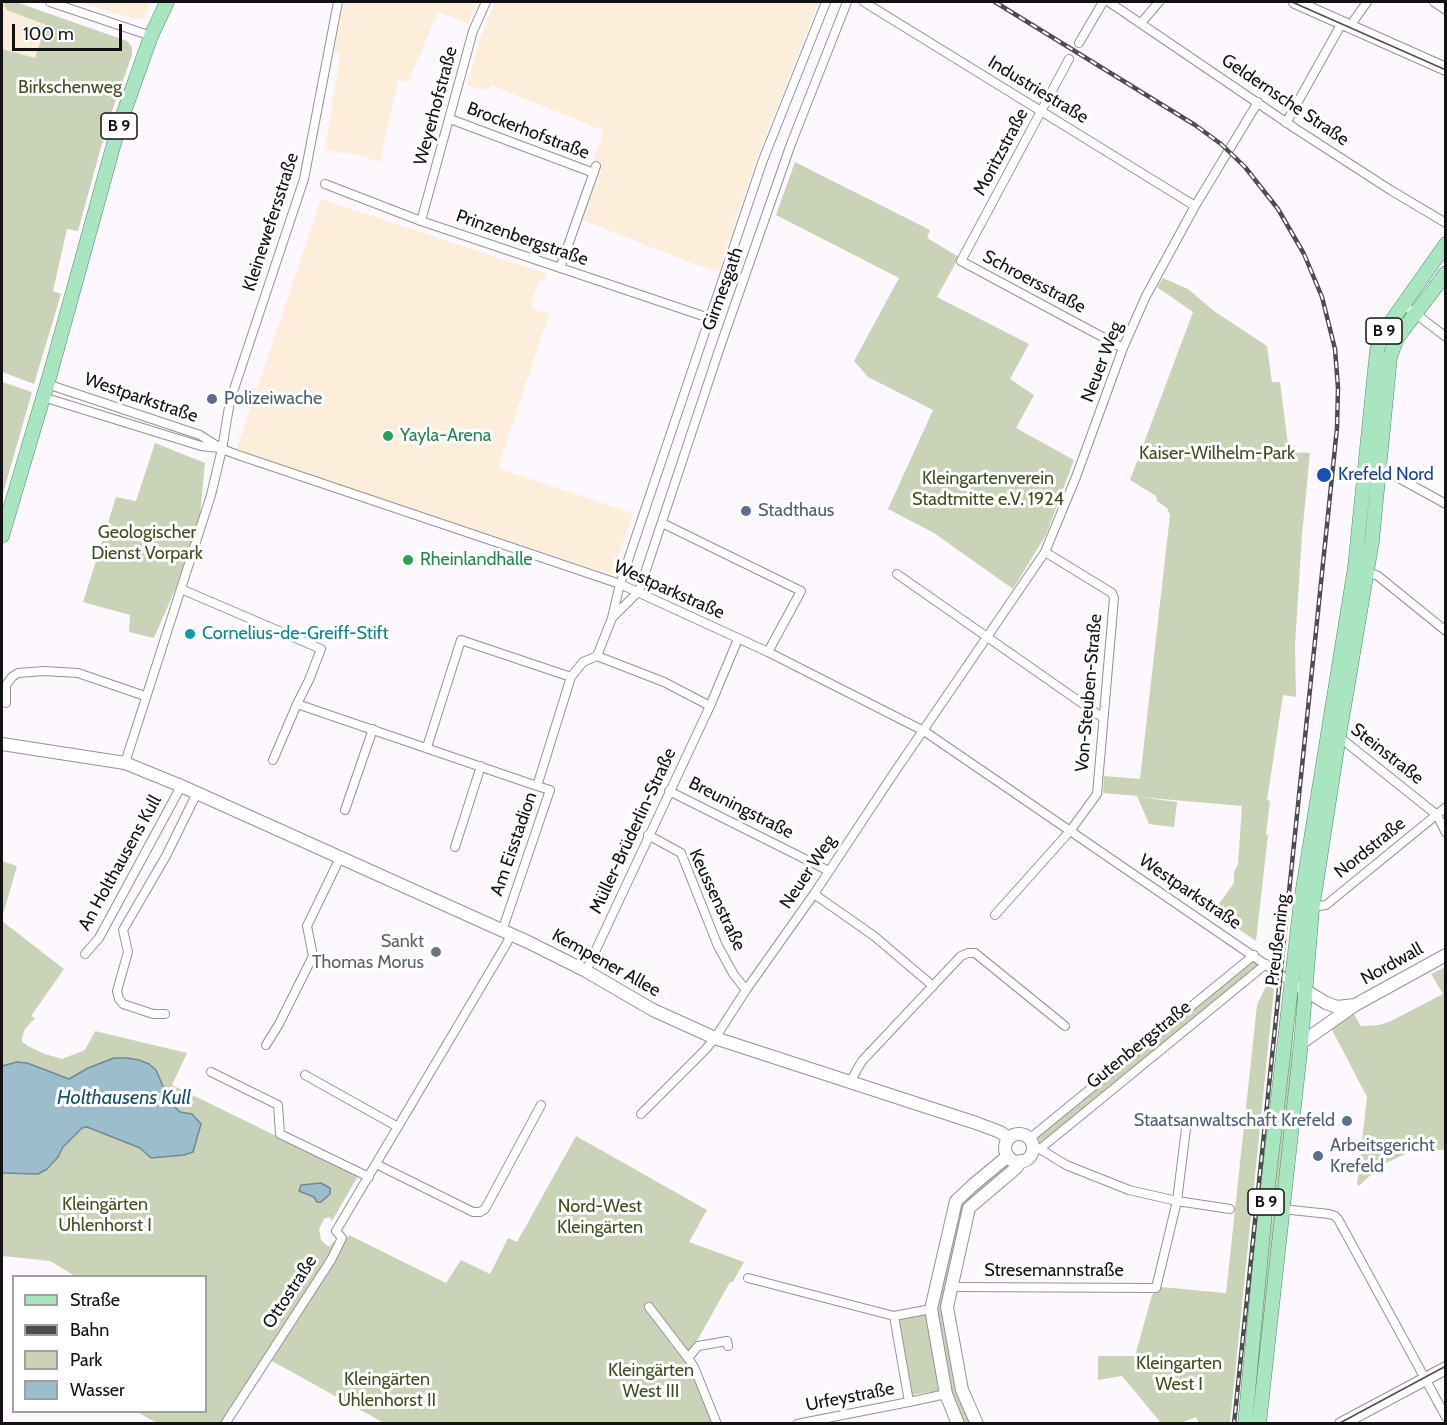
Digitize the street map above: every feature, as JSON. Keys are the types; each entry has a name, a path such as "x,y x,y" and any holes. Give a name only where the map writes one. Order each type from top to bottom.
{"main road":[{"name":"B 9","path":"2,536 126,100 167,2"},
{"name":"B 9","path":"1372,464 1379,342 1446,244"},
{"name":"B 9","path":"1372,464 1392,348 1446,273"},
{"name":"Preußenring","path":"1245,1424 1265,1211 1301,901 1361,570 1372,464"},
{"name":"Preußenring","path":"1259,1424 1301,1043 1312,907 1333,734"}],"street":[{"path":"50,2 151,36"},
{"name":"Kleinewefersstraße","path":"124,763 211,495 230,401 304,179 338,2"},
{"name":"Weyerhofstraße","path":"421,221 475,25 486,2"},
{"name":"Girmesgath","path":"620,584 763,160 826,2"},
{"name":"Girmesgath","path":"639,591 719,350 791,144 847,2"},
{"name":"Industriestraße","path":"864,2 1195,206"},
{"path":"1079,43 1103,2"},
{"name":"Geldernsche Straße","path":"1109,2 1286,123 1446,223"},
{"path":"1141,23 1159,2"},
{"path":"1295,2 1446,69"},
{"path":"1286,123 1346,25 1367,2"},
{"path":"1434,2 1446,10"},
{"name":"Moritzstraße","path":"961,261 1070,59"},
{"name":"Neuer Weg","path":"640,1114 715,1038 1045,552 1076,477 1124,348 1155,277 1258,102"},
{"name":"Brockerhofstraße","path":"450,119 595,170 560,268"},
{"name":"Prinzenbergstraße","path":"325,184 421,221 709,318"},
{"name":"Schroersstraße","path":"961,261 1124,348"},
{"path":"1404,305 1446,337"},
{"name":"Westparkstraße","path":"45,391 200,435 222,449"},
{"name":"Westparkstraße","path":"45,391 201,446 222,449 620,584 768,652 924,731 1291,982"},
{"path":"1372,464 1446,504"},
{"path":"662,523 801,591 768,652"},
{"name":"Von-Steuben-Straße","path":"1045,552 1112,592 1114,598 1097,794 1070,831"},
{"path":"1361,570 1378,576 1446,631"},
{"path":"897,574 1103,718"},
{"path":"620,584 612,618 597,656 664,682 710,706"},
{"path":"182,589 321,649 273,760"},
{"path":"612,618 639,591"},
{"name":"Müller-Brüderlin-Straße","path":"586,971 710,706 738,639"},
{"path":"427,747 461,640 572,677"},
{"name":"Am Eisstadion","path":"506,933 550,790 537,786 572,677 583,662 597,656"},
{"path":"6,703 6,685 12,677 18,673 44,670 78,673 145,696"},
{"path":"297,704 537,786"},
{"path":"345,810 373,729"},
{"name":"Steinstraße","path":"1333,734 1437,815 1446,833"},
{"name":"Kempener Allee","path":"2,744 124,763 197,793 506,933 586,971 652,1010 715,1038 976,1123 1009,1138"},
{"path":"455,847 481,766"},
{"name":"An Holthausens Kull","path":"85,954 99,938 178,792 178,785"},
{"name":"Breuningstraße","path":"669,791 829,871"},
{"path":"165,1014 153,1014 123,1004 119,999 117,991 128,952 123,930 166,856 197,793"},
{"name":"Nordstraße","path":"1312,907 1326,905 1446,807"},
{"path":"995,915 1070,831"},
{"name":"Keussenstraße","path":"648,835 681,853 718,946 734,975 746,990"},
{"path":"266,1045 313,956 307,926 340,858"},
{"path":"814,894 874,936 933,986"},
{"name":"Ottostraße","path":"225,1424 331,1260 342,1238 336,1231 398,1127 506,933"},
{"path":"850,1082 862,1061 961,956 968,953 975,953 1065,1026"},
{"name":"Gutenbergstraße","path":"1034,1145 1254,955"},
{"name":"Nordwall","path":"1301,1043 1355,1005 1446,955"},
{"name":"Gutenbergstraße","path":"1034,1145 1266,964"},
{"name":"Nordwall","path":"1291,982 1337,1007 1355,1005"},
{"path":"210,1072 278,1105 280,1134 369,1177"},
{"path":"305,1075 398,1127"},
{"path":"376,1164 472,1212 480,1212 485,1209 541,1105"},
{"path":"1177,1201 1186,1130"},
{"path":"1021,1161 1014,1161 1008,1156 1005,1147 1009,1138 1020,1134 1066,1165 1107,1182 1177,1201 1230,1209"},
{"path":"976,1424 962,1390 947,1307 969,1208 1016,1168 1021,1161 1030,1156 1034,1145"},
{"path":"958,1424 946,1394 931,1309 956,1201 1008,1156"},
{"name":"Stresemannstraße","path":"952,1287 1156,1288 1177,1201"},
{"path":"1282,1209 1335,1216 1446,1417"},
{"path":"747,1278 894,1316 947,1307"},
{"path":"649,1307 694,1367 717,1424"},
{"path":"894,1316 909,1402"},
{"path":"688,1358 698,1346 727,1341 728,1346"},
{"path":"1341,1424 1446,1368"},
{"path":"946,1394 962,1390"},
{"name":"Urfeystraße","path":"797,1424 946,1394"}],"shaded area":[{"path":"2,2 5,2 4,6 7,10 46,24 36,58 2,49"},
{"path":"80,2 151,2 146,14 142,18 135,19"},
{"path":"344,2 477,2 468,24 438,12 408,82 398,80 380,162 358,155 325,150 340,55 334,52"},
{"path":"495,2 819,2 756,160 718,272 582,220 602,170 591,165 604,131 491,85 489,91 467,85 480,39"},
{"path":"321,199 547,274 544,282 539,280 530,308 549,314 498,468 633,513 612,575 236,451"}],"green space":[{"name":"Birkschenweg","path":"5,2 16,2 127,41 132,47 132,55 108,122 78,231 67,229 53,291 61,294 34,384 2,372 2,49 35,58 46,25 7,10 4,6"},
{"name":"Kleingartenverein Stadtmitte e.V. 1924","path":"795,162 930,230 927,238 959,257 937,297 1029,344 1010,379 1034,395 1016,428 1074,460 1046,535 1013,589 934,533 888,509 933,410 868,377 854,361 899,278 776,215"},
{"name":"Kaiser-Wilhelm-Park","path":"1163,278 1188,289 1214,311 1267,346 1272,382 1280,382 1289,452 1310,453 1295,645 1296,697 1283,695 1267,800 1270,801 1266,835 1268,835 1256,941 1213,912 1234,883 1234,872 1238,864 1242,806 1139,797 1177,802 1174,827 1149,824 1137,796 1103,793 1104,776 1140,779 1170,515 1167,508 1157,501 1156,496 1130,480 1193,312 1157,287"},
{"path":"2,382 32,392 2,497"},
{"name":"Geologischer Dienst Vorpark","path":"155,443 205,463 198,537 154,638 129,632 130,615 83,602 116,497 136,501"},
{"path":"2,861 17,866 2,918"},
{"name":"Kleingärten Uhlenhorst I","path":"2,921 64,969 31,1016 35,1018 25,1029 22,1042 42,1053 62,1059 85,1050 95,1031 187,1053 172,1085 358,1176 332,1221 329,1217 324,1219 319,1229 321,1240 325,1244 330,1247 333,1242 335,1243 330,1253 221,1423 157,1423 139,1413 207,1413 207,1275 73,1275 50,1261 2,1256 2,1173 38,1174 47,1169 58,1157 63,1147 82,1128 87,1127 141,1148 151,1158 184,1155 193,1151 201,1124 192,1114 180,1112 174,1106 159,1076 88,1068 69,1079 27,1063 2,1066"},
{"path":"1254,960 1261,965 1046,1140 1039,1143 1038,1137"},
{"path":"1445,967 1445,1150 1420,1149 1403,1155 1380,1166 1359,1186 1357,1184 1367,1097 1330,1026 1354,1014 1361,1026 1379,1025 1391,1021 1443,994 1431,974"},
{"name":"Kleingarten West I","path":"1267,984 1274,989 1230,1423 1199,1423 1196,1417 1181,1423 1161,1423 1122,1376 1098,1380 1098,1356 1135,1356 1152,1295 1161,1287 1226,1293 1257,1005"},
{"path":"1295,1008 1291,1071 1255,1423 1251,1424 1259,1314"},
{"path":"576,1136 707,1210 689,1242 744,1262 685,1358 712,1423 384,1423 270,1360 349,1235 446,1283 461,1260 490,1274 508,1238 517,1242"},
{"path":"1007,1161 1012,1166 969,1208 949,1310 975,1423 961,1423 951,1395 938,1391 911,1395 896,1317 933,1310 958,1202"}],"water":[{"name":"Holthausens Kull","path":"114,1058 139,1060 156,1070 174,1106 180,1112 192,1114 201,1124 193,1152 151,1158 140,1148 87,1127 82,1128 63,1147 58,1157 47,1169 38,1174 2,1173 2,1066 17,1062 27,1063 69,1079 88,1068"},
{"path":"321,1183 330,1188 330,1194 321,1202 299,1191 301,1185"}],"tram line":[{"path":"1292,2 1446,70"},
{"path":"1338,1424 1446,1366"}],"railway":[{"path":"995,2 1195,125 1221,144 1245,167 1278,209 1304,254 1322,297 1335,349 1338,388 1337,428 1234,1424"}],"place":[{"name":"Polizeiwache","path":"212,399"},
{"name":"Yayla-Arena","path":"388,436"},
{"name":"Krefeld Nord","path":"1324,475"},
{"name":"Stadthaus","path":"746,511"},
{"name":"Rheinlandhalle","path":"408,560"},
{"name":"Cornelius-de-Greiff-Stift","path":"190,634"},
{"name":"Sankt Thomas Morus","path":"436,952"},
{"name":"Staatsanwaltschaft Krefeld","path":"1347,1121"},
{"name":"Arbeitsgericht Krefeld","path":"1318,1156"}],"park label":[{"name":"Nord-West Kleingärten","path":"600,1217"},
{"name":"Kleingärten West III","path":"651,1381"},
{"name":"Kleingärten Uhlenhorst II","path":"387,1390"}]}
